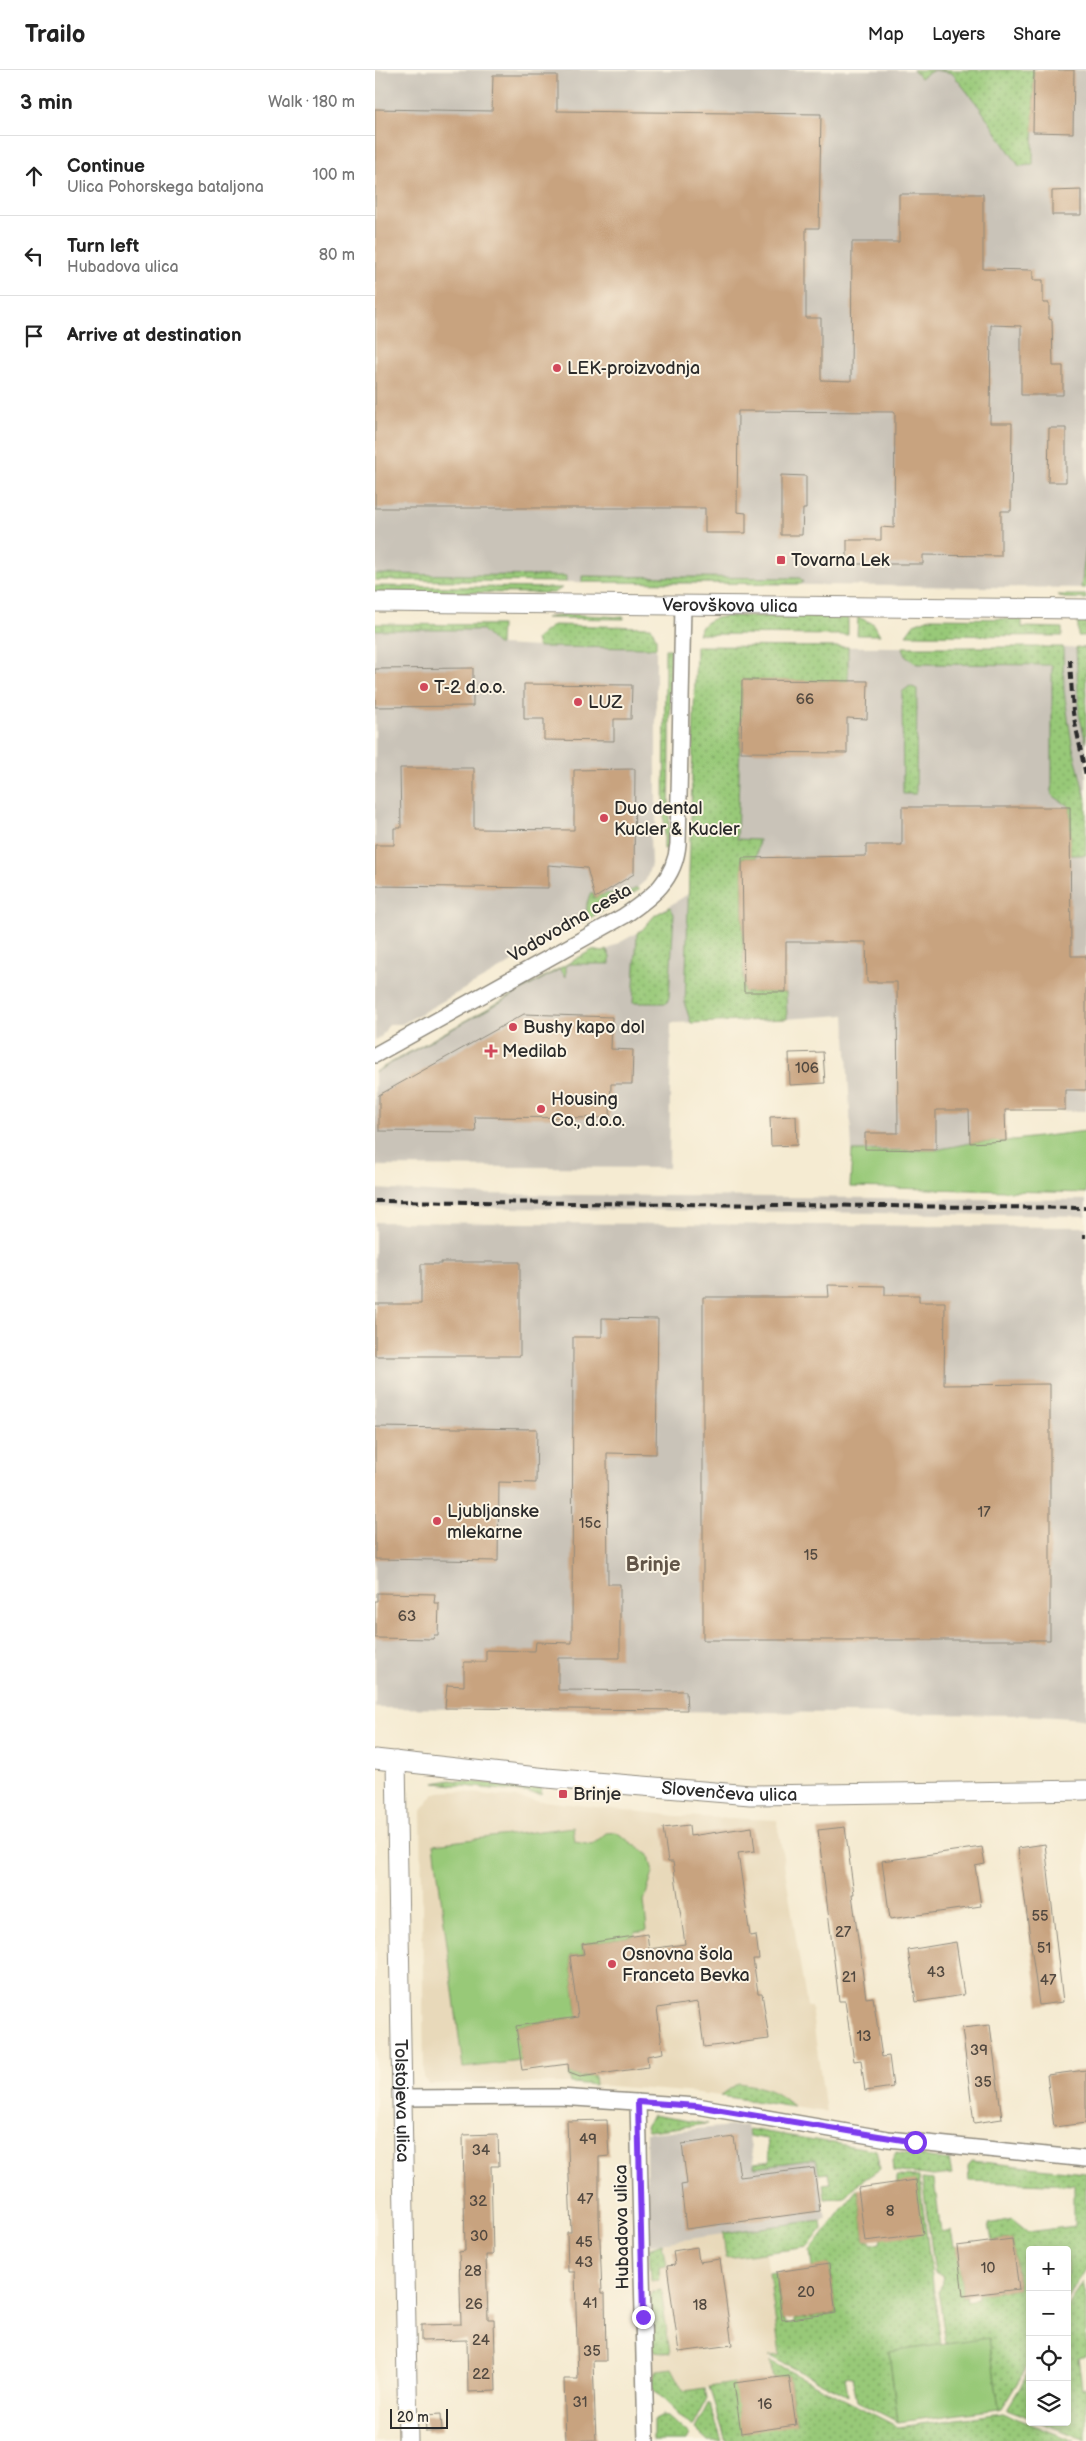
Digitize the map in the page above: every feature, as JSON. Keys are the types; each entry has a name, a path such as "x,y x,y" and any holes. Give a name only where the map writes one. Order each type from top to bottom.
{"street":[{"name":"Verovškova ulica","path":"375,602 1086,609"},
{"name":"Vodovodna cesta","path":"375,1055 624,916 650,898 670,876 676,861 678,844 683,605"},
{"name":"Slovenčeva ulica","path":"375,1759 557,1779 750,1795 1086,1790"},
{"name":"Tolstojeva ulica","path":"396,1761 408,2441"},
{"path":"402,2098 522,2096 697,2106 888,2139 1086,2160"},
{"name":"Hubadova ulica","path":"638,2102 646,2441"}],"shaded area":[{"path":"375,70 913,70 920,78 934,70 952,73 952,70 1086,70 1086,588 375,580"},
{"path":"375,624 501,625 501,645 656,648 656,836 650,836 651,864 646,880 637,888 626,894 601,894 587,903 586,918 570,926 571,929 402,1024 389,1024 381,1037 375,1040"},
{"path":"696,646 1086,648 1086,1111 1006,1110 1006,1141 970,1143 936,1150 852,1151 845,1015 755,1021 671,1023 669,1168 378,1166 375,1176 375,1071 592,950 603,952 642,930 655,915 688,894"},
{"path":"375,1189 465,1194 1086,1200 1086,1216 375,1206"},
{"path":"375,1222 1086,1227 1086,1719 1023,1715 375,1708"},
{"name":"Osnovna šola Franceta Bevka","path":"453,1791 677,1816 777,1820 807,2007 811,2007 826,2112 699,2093 571,2083 428,2084 424,2078 421,1812 433,1795 439,1792"},
{"path":"746,2125 755,2167 816,2159 826,2219 647,2245 646,2133"},
{"path":"723,2233 726,2258 766,2253 780,2355 769,2356 773,2378 684,2391 652,2380 651,2343 656,2351 663,2353 662,2291 652,2292 650,2295 649,2279 658,2267 666,2266 662,2243"}],"green space":[{"path":"913,70 934,70 920,78"},
{"path":"934,70 1034,70 1033,165 1019,166 980,108 952,73"},
{"path":"1086,548 1086,588 1081,588"},
{"path":"375,574 566,576 566,582 375,580"},
{"path":"582,576 800,578 803,582 801,584 582,582"},
{"path":"375,586 562,588 554,593 375,592"},
{"path":"1058,595 1086,595 1086,599 1064,598"},
{"path":"565,614 624,617 624,619 545,618"},
{"path":"728,616 848,617 848,635 698,634 700,629 710,620"},
{"path":"858,617 874,624 880,635 857,635"},
{"path":"930,618 1022,619 1022,627 1062,628 1062,636 906,635 914,624"},
{"path":"1078,619 1086,619 1086,636 1078,636"},
{"path":"375,624 501,625 500,645 497,645 482,630 375,630"},
{"path":"553,625 651,627 656,638 656,648 538,647 536,639"},
{"path":"696,646 848,647 848,681 742,680 737,839 759,840 756,858 742,858 744,992 786,992 787,1019 691,1023 685,1005"},
{"path":"903,647 1063,647 1064,691 1072,744 1086,800 1086,855 1070,855 1070,807 1052,795 1052,665 917,664 906,657"},
{"path":"1076,647 1086,648 1086,743 1079,714"},
{"path":"665,649 671,649 669,832 667,849 664,849"},
{"path":"910,686 917,689 916,794 903,794 902,692"},
{"path":"637,888 639,890 571,929 569,926 586,918 590,894 594,894 594,898"},
{"path":"670,907 674,914 669,997 667,1003 633,1003 637,933 655,915"},
{"path":"592,950 603,952 607,950 610,964 570,964 566,966 566,977 560,969 375,1072"},
{"path":"1086,1131 1086,1193 850,1187 852,1151 936,1150 970,1143 1006,1141"},
{"path":"450,1780 542,1788 541,1794 435,1783"},
{"path":"573,1827 575,1842 592,1845 606,1833 616,1832 649,1855 653,1873 644,1901 647,1930 635,1932 635,1936 582,1944 584,1954 570,1956 578,2017 516,2026 521,2061 463,2068 434,1844"},
{"path":"569,2073 580,2077 594,2075 595,2085 571,2083"},
{"path":"738,2083 768,2090 780,2096 794,2107 720,2096"},
{"path":"652,2115 708,2124 648,2131 646,2127"},
{"path":"748,2129 876,2150 880,2169 856,2185 845,2197 825,2199 823,2184 830,2183 828,2173 819,2174 816,2159 755,2167 754,2163 770,2161 767,2139 749,2136"},
{"path":"896,2152 949,2160 952,2174 933,2176 893,2171 892,2161"},
{"path":"972,2161 1086,2173 1086,2269 1071,2293 1071,2246 1026,2246 1026,2369 1002,2408 999,2409 989,2339 946,2344 938,2291 943,2283 942,2276 935,2273 922,2179 934,2180 941,2232 951,2230 954,2246 957,2247 963,2296 967,2296 968,2301 978,2299 978,2294 1019,2289 1012,2239 992,2241 989,2224 1012,2219 1028,2232 1074,2226 1074,2185 969,2181 968,2166"},
{"path":"897,2176 919,2177 941,2345 889,2352 898,2422 857,2401 852,2377 845,2376 848,2396 769,2356 780,2355 769,2273 776,2272 782,2320 785,2320 786,2324 795,2323 795,2319 836,2313 829,2265 812,2267 810,2251 858,2188 865,2241 870,2241 871,2245 880,2243 897,2183"},
{"path":"821,2220 822,2229 808,2247 726,2258 723,2233"},
{"path":"662,2243 666,2266 659,2267 660,2280 651,2281 649,2248"},
{"path":"1083,2282 1086,2296 1086,2356 1078,2358 1082,2387 1086,2386 1086,2440 1050,2426 1071,2426 1071,2302"},
{"path":"661,2290 670,2353 655,2351 651,2343 650,2295 652,2292"},
{"path":"989,2338 999,2409 898,2422 889,2352"},
{"path":"770,2361 898,2427 1003,2413 1026,2422 1026,2426 1036,2426 1074,2441 726,2441 709,2387 734,2383 796,2425 789,2376 773,2378"},
{"path":"672,2368 684,2391 705,2388 707,2398 692,2427 653,2389 652,2380 657,2370"},
{"path":"1026,2378 1026,2416 1007,2409"},
{"path":"709,2402 722,2441 708,2441 695,2429"},
{"path":"663,2415 668,2416 689,2435 686,2441 653,2441 653,2420"}],"building":[{"path":"1034,70 1074,70 1073,133 1033,132"},
{"name":"LEK-proizvodnja","path":"493,75 557,75 557,111 821,114 819,228 806,228 806,318 821,318 821,380 851,381 852,242 899,242 899,194 983,194 983,269 1033,270 1033,280 1043,280 1043,303 1049,303 1049,319 1052,320 1053,366 1063,366 1063,395 1021,395 1021,326 991,325 990,423 1012,423 1011,511 1001,511 1001,556 923,555 923,564 847,564 847,540 881,540 881,527 894,528 895,412 738,411 737,512 746,513 746,533 705,533 705,508 375,508 375,109 492,111"},
{"path":"1081,190 1081,215 1052,215 1052,191"},
{"path":"1049,428 1066,428 1066,482 1048,482"},
{"path":"781,475 806,476 806,509 803,509 802,535 781,535"},
{"name":"T-2 d.o.o.","path":"473,668 473,706 375,707 375,669"},
{"path":"742,680 868,681 867,719 847,718 847,753 741,752"},
{"name":"LUZ","path":"524,684 632,685 631,719 614,719 614,741 544,740 544,719 524,719"},
{"path":"400,768 474,768 474,829 574,830 574,770 635,769 634,874 595,898 587,868 548,865 548,888 375,886 375,845 394,845 394,828 401,828"},
{"path":"902,807 1070,807 1071,956 1086,956 1086,1090 1065,1090 1065,1110 1005,1110 1006,1141 970,1143 969,1110 936,1110 936,1150 865,1149 865,1133 898,1133 897,982 867,982 866,942 786,942 786,992 744,992 742,858 866,856 866,845 902,845"},
{"path":"524,1014 612,1017 611,1049 633,1050 632,1084 611,1084 610,1118 475,1117 476,1132 379,1131 379,1095"},
{"path":"823,1052 825,1083 790,1085 789,1053"},
{"path":"796,1116 797,1145 771,1146 770,1117"},
{"path":"441,1262 520,1262 520,1356 375,1356 375,1304 421,1304 421,1264 441,1264"},
{"path":"828,1285 885,1286 885,1295 919,1295 919,1302 945,1302 944,1385 1050,1384 1050,1640 703,1640 703,1297 829,1297"},
{"path":"602,1318 658,1319 656,1454 607,1453 608,1584 620,1584 620,1658 558,1658 558,1690 686,1691 687,1710 445,1708 447,1685 464,1686 464,1662 486,1662 486,1650 535,1651 536,1642 572,1643 573,1337 602,1337"},
{"name":"Ljubljanske mlekarne","path":"375,1427 537,1429 536,1483 499,1482 498,1561 375,1559"},
{"path":"377,1593 435,1594 434,1603 439,1603 438,1635 434,1635 433,1639 375,1638 375,1601 377,1601"},
{"path":"689,1825 690,1836 752,1827 755,1851 738,1853 750,1936 756,1935 759,1959 753,1959 758,1993 762,1993 769,2039 704,2047 698,2002 657,2008 663,2053 647,2056 648,2067 580,2077 569,2073 568,2064 522,2070 516,2026 578,2017 570,1956 584,1954 582,1944 647,1934 649,1949 685,1944 673,1862 668,1862 663,1828"},
{"path":"845,1827 866,1998 873,1997 882,2057 889,2056 893,2087 865,2091 861,2060 854,2061 845,2001 839,2001 818,1830"},
{"path":"1045,1844 1063,2002 1039,2005 1018,1848"},
{"path":"982,1847 985,1864 975,1866 981,1906 890,1919 882,1861"},
{"path":"956,1942 964,1995 916,2002 908,1950"},
{"path":"990,2025 1002,2119 974,2123 962,2028"},
{"path":"1086,2070 1086,2123 1054,2127 1047,2075"},
{"path":"607,2120 609,2156 599,2157 599,2214 602,2293 605,2293 606,2361 593,2361 596,2440 566,2441 564,2379 578,2379 575,2272 568,2272 567,2232 571,2232 567,2121"},
{"path":"498,2134 499,2166 491,2166 493,2255 486,2255 488,2319 494,2319 496,2391 468,2392 467,2340 421,2341 421,2325 461,2324 459,2252 465,2251 463,2135"},
{"path":"734,2137 740,2177 814,2168 820,2211 686,2229 681,2185 687,2184 682,2144"},
{"path":"916,2180 923,2234 865,2241 858,2188"},
{"path":"1012,2239 1019,2289 963,2296 957,2246"},
{"path":"697,2247 699,2262 720,2259 732,2345 679,2352 667,2266 675,2265 673,2251"},
{"path":"829,2264 836,2313 782,2320 776,2272"},
{"path":"789,2376 796,2425 741,2433 734,2383"},
{"path":"441,2414 442,2431 426,2432 425,2415"}],"railway":[{"path":"1070,660 1073,713 1086,776"},
{"path":"375,1201 1086,1208"}],"place":[{"name":"LEK-proizvodnja","path":"557,368"},
{"name":"Tovarna Lek","path":"781,560"},
{"name":"T-2 d.o.o.","path":"424,687"},
{"name":"LUZ","path":"578,702"},
{"name":"Duo dental Kucler & Kucler","path":"604,818"},
{"name":"Bushy kapo dol","path":"513,1027"},
{"name":"Medilab","path":"491,1051"},
{"name":"Housing Co., d.o.o.","path":"541,1109"},
{"name":"Ljubljanske mlekarne","path":"437,1521"},
{"name":"Brinje","path":"563,1794"},
{"name":"Osnovna šola Franceta Bevka","path":"612,1964"}],"district":[{"name":"Brinje","path":"653,1565"}],"route":[{"path":"643,2317 638,2102 697,2106 915,2142"}]}
